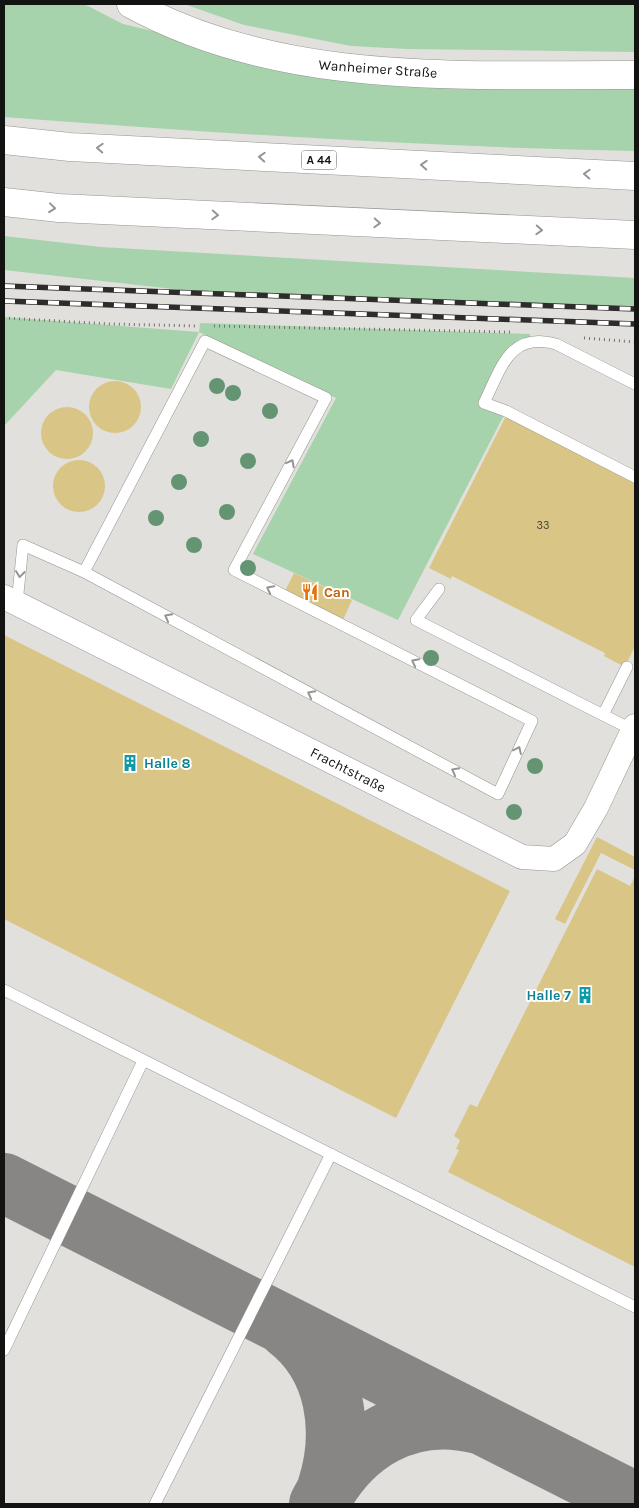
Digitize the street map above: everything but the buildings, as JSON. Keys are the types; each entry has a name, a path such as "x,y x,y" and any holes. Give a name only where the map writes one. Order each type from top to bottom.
{"main road":[{"name":"Wanheimer Straße","path":"131,4 160,20 210,39 246,50 325,66 414,73 635,75"},
{"name":"A 44","path":"4,140 70,147 635,176"},
{"path":"4,202 59,208 635,235"}],"street":[{"name":"Frachtstraße","path":"10,600 522,856 554,859 575,844 596,808 634,728"}],"lane":[{"path":"10,600 24,545 84,572 498,794 532,721 234,570 326,398 205,341 84,572"},
{"path":"635,384 556,344 544,341 530,342 518,346 509,354 484,403 506,411 635,477"},
{"path":"439,589 416,620 603,715 634,728"},
{"path":"603,715 627,667"},
{"path":"4,990 635,1307"},
{"path":"4,1350 143,1061"},
{"path":"155,1504 331,1154"}],"path":[{"path":"4,318 111,324 200,326"},
{"path":"210,326 516,332"},
{"path":"576,337 635,342"}],"green space":[{"path":"4,4 84,4 123,24 165,34 635,86 635,151 319,138 4,117"},
{"path":"184,4 635,4 635,52 407,49 351,46 244,25"},
{"path":"4,236 101,247 635,278 635,307 209,293 4,270"},
{"path":"4,317 199,332 171,389 56,370 4,426"},
{"path":"200,323 530,334 530,341 518,346 484,402 506,411 398,620 253,554 336,398 199,332"}],"taxiway":[{"path":"4,1183 635,1502"},
{"path":"287,1328 304,1343 317,1361 332,1401 335,1445 327,1488"},
{"path":"319,1504 332,1482 347,1463 364,1447 384,1434 405,1425 428,1420 452,1420 478,1424"}],"railway":[{"path":"4,286 635,309"},
{"path":"4,301 635,324"}],"place":[{"name":"Can","path":"310,592"},
{"name":"Halle 8","path":"130,763"},
{"name":"Halle 7","path":"585,995"}]}
